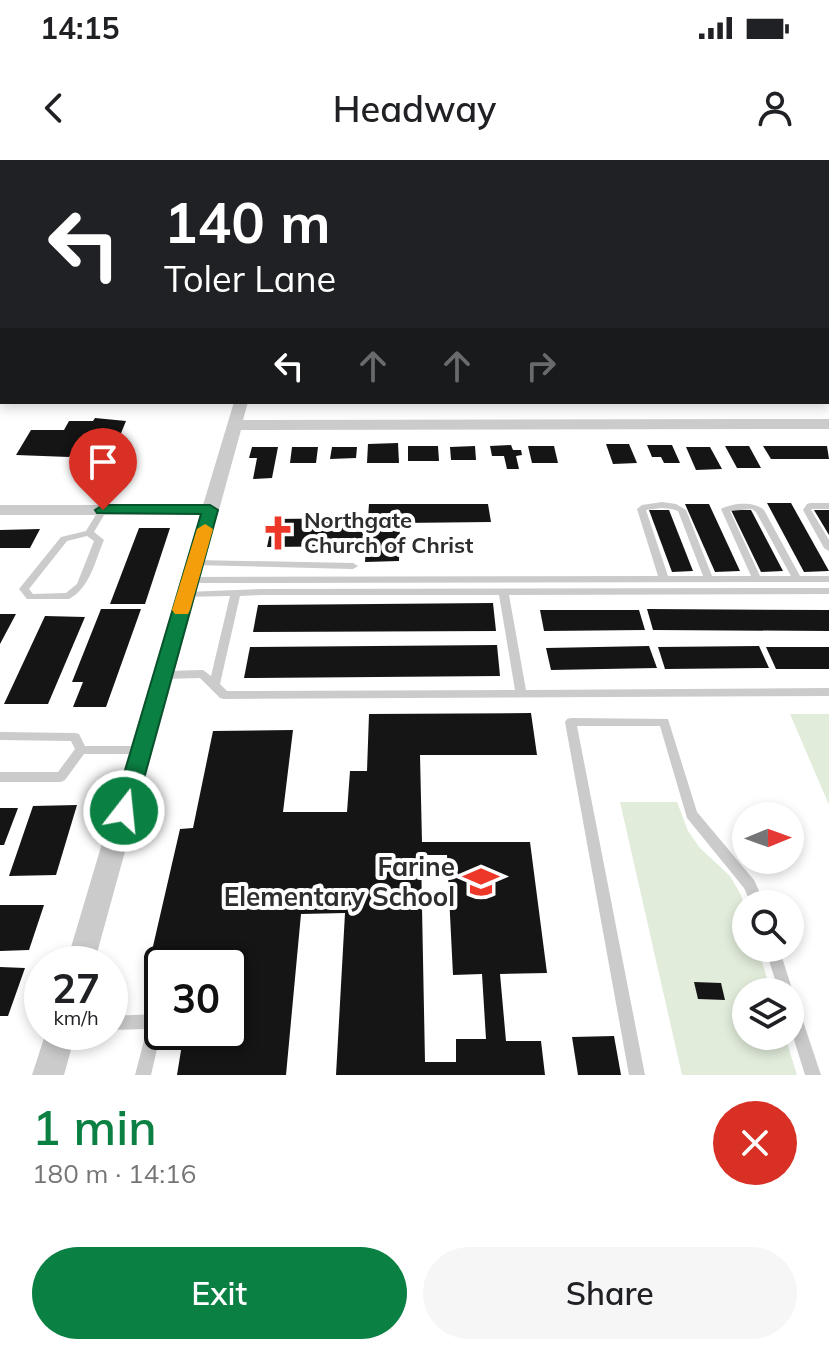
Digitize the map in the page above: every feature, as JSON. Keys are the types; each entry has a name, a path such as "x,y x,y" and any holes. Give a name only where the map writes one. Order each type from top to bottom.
{"street":[{"path":"85,946 240,404"},
{"path":"234,425 829,424"},
{"path":"0,510 210,510"},
{"path":"48,1075 56,1050"}],"lane":[{"path":"664,580 641,509 646,507 675,506 682,510 709,580"},
{"path":"757,579 725,509 754,506 760,510 797,579"},
{"path":"829,506 810,506 807,510 829,548"},
{"path":"89,533 99,540 81,585 69,596 30,597 24,589 64,539 89,533 103,510"},
{"path":"190,579 353,566"},
{"path":"190,579 829,579"},
{"path":"190,579 236,593 829,591"},
{"path":"214,686 236,593"},
{"path":"504,593 521,694"},
{"path":"163,675 203,674 224,695 829,692"},
{"path":"637,1075 571,722 664,722 691,814 752,890"},
{"path":"0,736 75,737 81,750"},
{"path":"81,750 142,750"},
{"path":"0,777 61,777 81,750"},
{"path":"128,1022 156,1021 143,1075"},
{"path":"804,1047 813,1075"}],"green space":[{"path":"790,714 829,714 829,805"},
{"path":"620,802 677,802 688,831 700,848 730,876 738,890 732,890 732,962 762,962 767,978 732,978 732,1050 789,1050 797,1075 682,1075"}],"building":[{"path":"95,418 126,421 115,448 83,448 69,457 16,455 31,430 64,430 69,421 93,421"},
{"path":"398,443 399,463 367,463 368,444"},
{"path":"606,444 629,444 637,463 613,464"},
{"path":"511,445 513,450 521,450 522,455 516,456 519,469 507,469 504,456 492,456 490,446"},
{"path":"647,445 672,445 680,463 664,463 661,457 652,457"},
{"path":"408,446 438,446 439,461 408,461"},
{"path":"475,446 476,460 451,460 450,447"},
{"path":"528,446 554,446 558,463 532,463"},
{"path":"725,446 749,446 761,468 737,468"},
{"path":"763,446 827,446 829,459 771,459"},
{"path":"252,447 278,447 272,478 253,479 257,458 249,458"},
{"path":"292,447 318,447 316,463 290,463"},
{"path":"332,447 357,447 356,458 330,459"},
{"path":"686,447 710,447 722,469 696,470"},
{"path":"767,503 791,503 829,571 804,572"},
{"name":"Northgate Church of Christ","path":"369,504 488,504 491,522 400,523 399,561 365,562 366,546 267,547 273,519 368,518"},
{"path":"685,504 709,504 740,571 715,572"},
{"path":"649,510 669,510 693,571 672,572"},
{"path":"731,510 751,510 783,571 761,572"},
{"path":"814,510 829,510 829,535"},
{"path":"139,528 170,528 145,604 110,604"},
{"path":"40,529 30,548 0,548 0,530"},
{"path":"493,603 496,631 253,632 258,605"},
{"path":"101,609 141,609 106,707 73,707 83,682 72,682"},
{"path":"647,609 829,610 829,631 653,630"},
{"path":"540,610 639,610 645,630 544,631"},
{"path":"0,614 16,614 0,644"},
{"path":"45,616 85,617 48,704 4,704"},
{"path":"497,645 500,676 244,678 250,647"},
{"path":"649,646 657,668 551,670 546,648"},
{"path":"759,646 769,668 665,669 658,647"},
{"path":"766,647 829,647 829,669 776,669"},
{"path":"531,713 537,755 420,755 422,842 530,842 547,973 500,974 506,1041 541,1041 545,1075 336,1075 345,913 301,914 286,1075 177,1075 181,1050 248,1050 248,946 153,946 180,829 193,828 213,731 293,730 283,812 347,812 350,771 367,771 369,714","holes":["421,855 447,855 453,975 482,974 486,1039 456,1039 456,1062 425,1062"]},
{"path":"77,805 56,875 9,876 33,806"},
{"path":"0,808 18,808 4,845 0,845"},
{"path":"0,905 44,905 30,946 24,946 24,950 0,951"},
{"path":"0,967 24,968 8,1016 0,1016"},
{"path":"694,982 721,983 725,1000 698,999"},
{"path":"614,1036 621,1075 578,1075 572,1037"}],"slow traffic":[{"path":"181,610 205,529"}],"place":[{"name":"Northgate Church of Christ","path":"278,533"},
{"name":"Farine Elementary School","path":"481,882"}],"route":[{"path":"103,510 210,510 124,811"}]}
